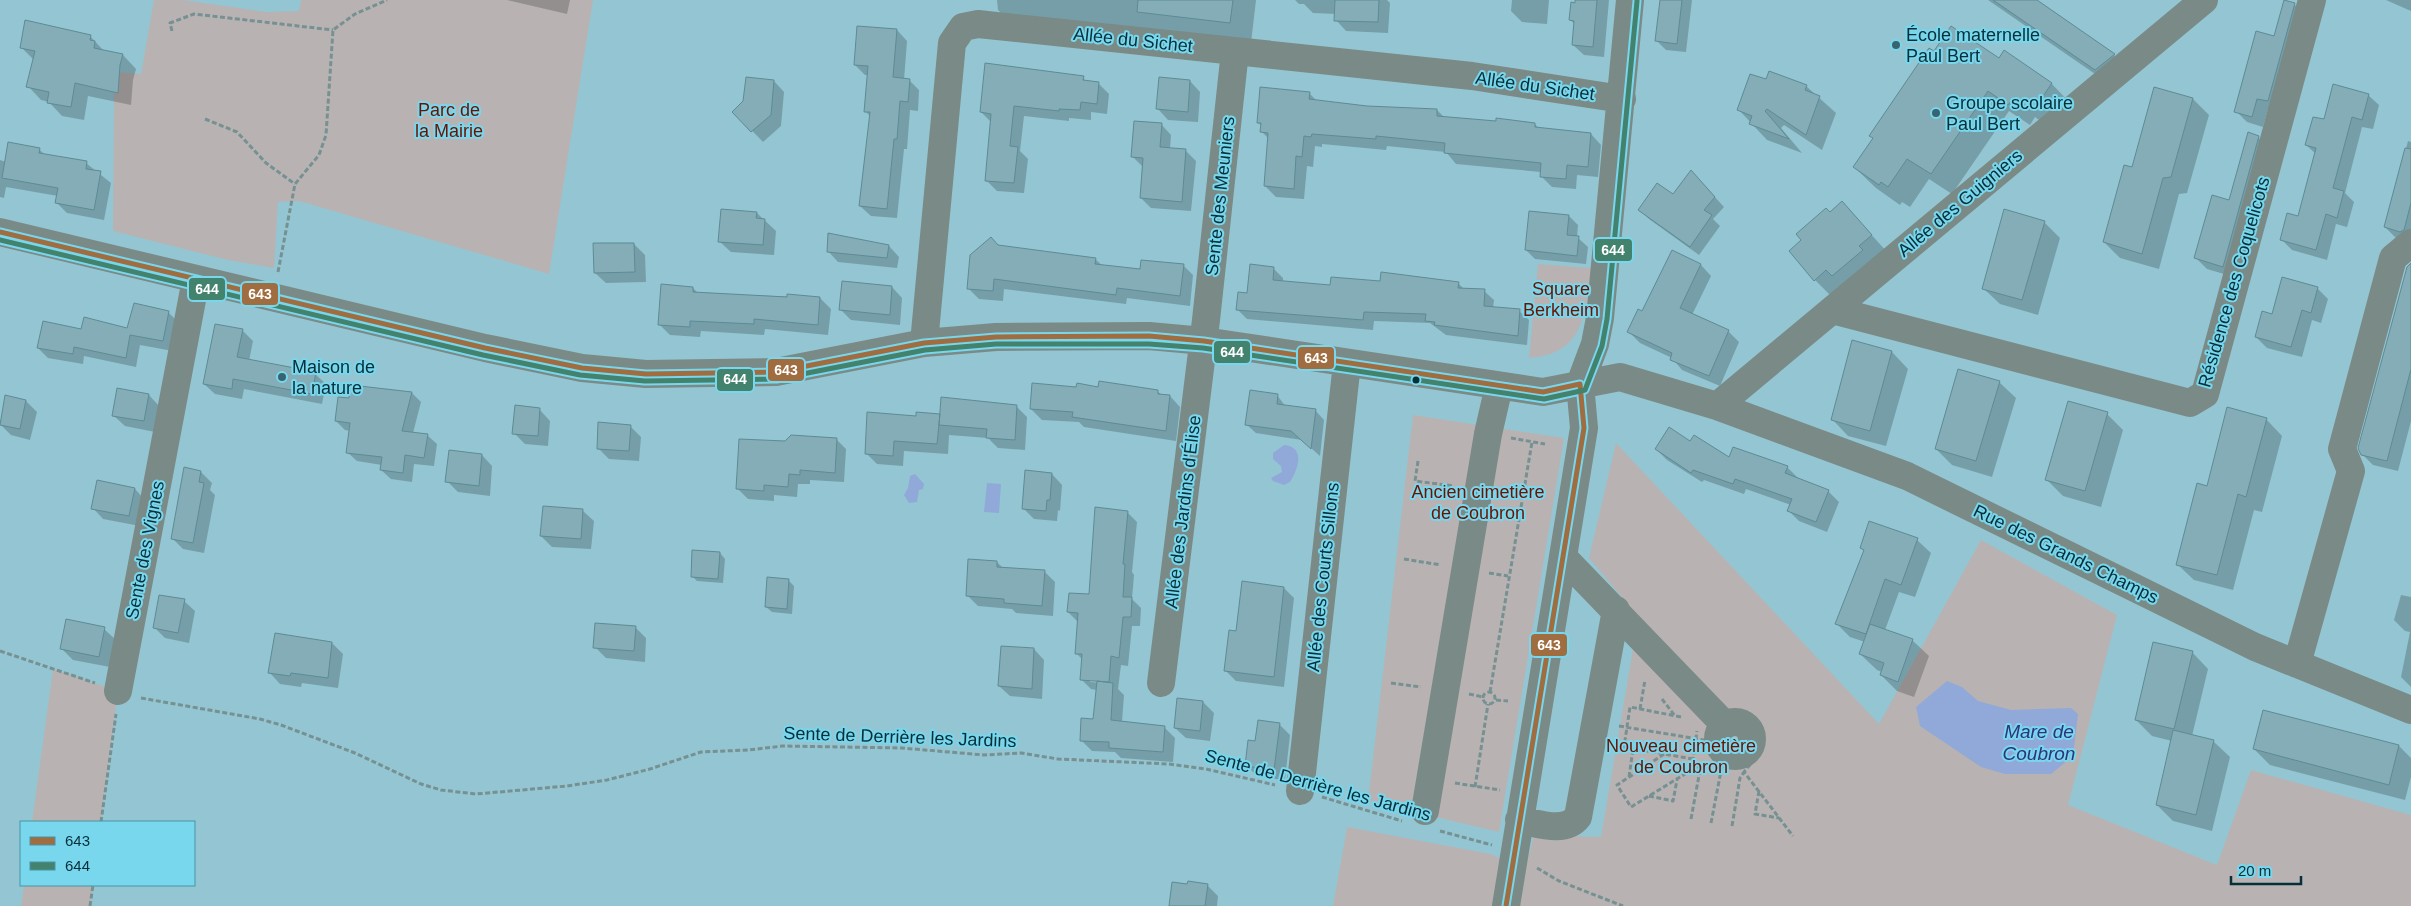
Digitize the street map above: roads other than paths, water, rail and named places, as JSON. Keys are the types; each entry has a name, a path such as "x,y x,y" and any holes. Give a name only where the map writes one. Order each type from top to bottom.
{"street":[{"path":"1506,906 1584,428 1580,384 1595,344 1600,318 1630,0"},
{"name":"Allée des Guigniers","path":"1717,406 2204,0"},
{"name":"Résidence des Coquelicots","path":"1832,310 2190,403 2205,394 2312,0"},
{"name":"Allée du Sichet","path":"924,343 952,42 963,27 978,24 1472,76 1622,99"},
{"name":"Sente des Meuniers","path":"1204,341 1235,51"},
{"name":"Rue des Grands Champs","path":"0,232 485,348 582,368 646,374 776,372 924,343 996,337 1149,336 1204,341 1543,392 1620,377 1717,406 1907,476 2255,647 2411,710"},
{"path":"2297,664 2351,471 2342,449 2393,258 2411,243"},
{"name":"Sente des Vignes","path":"118,691 196,279"},
{"name":"Allée des Jardins d'Élise","path":"1161,682 1204,341"},
{"name":"Allée des Courts Sillons","path":"1300,791 1347,362"},
{"path":"1422,820 1488,434 1498,386"},
{"path":"1563,557 1616,610 1722,745"},
{"path":"1519,820 1562,827 1574,822 1578,817 1616,610"}],"water":[{"path":"1284,445 1295,450 1298,454 1298,459 1293,477 1290,482 1284,485 1273,481 1271,478 1282,472 1281,466 1273,459 1273,453"},
{"path":"915,474 924,484 923,489 919,490 917,502 909,503 904,495 908,488 910,476"},
{"path":"987,483 1001,484 999,513 984,512"},
{"name":"Mare de Coubron","path":"1947,681 1962,687 1978,701 2011,710 2071,708 2078,714 2073,756 2051,774 2005,774 1981,767 1920,726 1916,707"}],"place":[{"name":"École maternelle Paul Bert","path":"1896,45"},
{"name":"Groupe scolaire Paul Bert","path":"1936,113"},
{"name":"Maison de la nature","path":"282,377"}],"park label":[{"name":"Parc de la Mairie","path":"449,120"},
{"name":"Square Berkheim","path":"1561,299"},
{"name":"Ancien cimetière de Coubron","path":"1478,502"},
{"name":"Nouveau cimetière de Coubron","path":"1681,756"}]}
